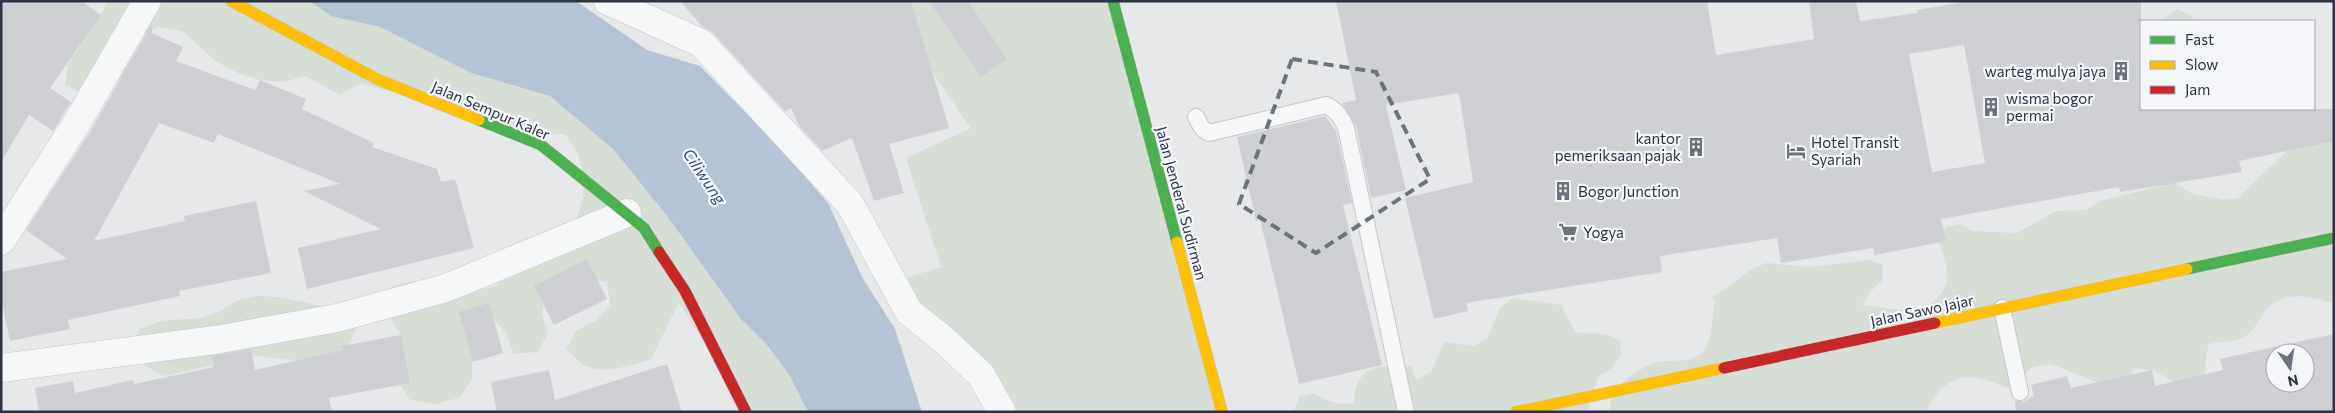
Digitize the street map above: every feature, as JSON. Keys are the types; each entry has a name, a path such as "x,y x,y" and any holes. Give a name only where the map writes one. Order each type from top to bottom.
{"street":[{"path":"1,241 78,121 147,1"},
{"name":"Jalan Sempur Kaler","path":"231,1 377,79 541,145 627,212 644,228 685,291 721,358 746,412"},
{"path":"608,1 701,43 850,204 909,312 944,340 981,375 1002,412"},
{"name":"Jalan Jenderal Sudirman","path":"1113,1 1222,412"},
{"path":"1,368 215,340 338,318 446,288 627,212"},
{"name":"Jalan Sawo Jajar","path":"1516,412 2334,238"}],"lane":[{"path":"1196,117 1202,128 1210,133 1326,105 1334,109 1341,117 1346,128 1406,412"},
{"path":"2002,308 2020,392"}],"highlighted area":[{"path":"1292,59 1376,72 1430,179 1316,253 1239,204"}],"shaded area":[{"path":"107,1 310,1 331,16 380,27 471,73 550,96 613,149 667,216 741,319 767,345 790,376 808,412 746,412 679,302 651,359 609,369 592,368 584,365 566,349 577,330 597,320 610,305 607,282 585,278 545,294 542,314 548,334 537,352 514,354 505,331 489,315 472,359 472,380 459,398 435,404 410,400 397,380 401,335 389,316 365,322 360,326 352,337 348,355 303,361 256,356 164,376 144,365 130,347 140,329 161,321 200,318 219,312 238,300 257,296 278,297 337,309 375,296 393,286 416,281 436,281 474,291 495,286 576,220 583,199 584,177 578,154 565,134 543,134 360,83 340,95 305,76 283,82 260,80 238,73 217,62 182,31 160,27 139,35 128,66 117,83 99,93 79,91 65,85 68,64 103,11"},
{"path":"876,1 1113,1 1222,412 1002,412 893,282 941,267 906,158 971,128 897,22"},
{"path":"2177,9 2191,16 2194,20 2162,20"},
{"path":"2130,33 2140,43 2140,110 2172,110 2176,125 2170,154 2177,185 2193,194 2224,200 2238,198 2298,140 2327,137 2334,142 2334,304 2296,296 2278,300 2270,306 2252,330 2243,338 2209,344 2201,385 2185,387 2152,370 2133,369 2131,375 2099,383 2051,364 2033,367 2009,388 1978,378 1969,377 1953,381 1934,397 1926,412 1609,412 1611,399 1616,391 1635,373 1658,362 1691,359 1704,350 1707,346 1712,327 1715,301 1712,298 1752,269 1766,263 1809,267 1869,260 1883,265 1882,281 1870,292 1862,305 1922,313 1939,295 1947,281 1946,265 1939,242 1946,227 1960,224 1972,231 2017,233 2056,211 2087,210 2099,201 2165,185 2120,176"},
{"path":"1513,298 1561,305 1575,332 1608,335 1620,341 1621,355 1612,368 1598,377 1588,412 1294,412 1299,397 1313,393 1333,402 1343,404 1354,403 1355,390 1364,374 1380,367 1411,366 1416,380 1431,372 1444,342 1474,346 1487,339 1500,308"}],"water":[{"name":"Ciliwung","path":"310,1 576,1 647,50 700,66 779,147 828,203 862,277 895,329 922,412 808,412 790,376 767,345 741,319 667,216 613,149 550,96 471,73 380,27 331,16"}],"building":[{"path":"1,1 81,1 101,15 50,88 71,102 53,131 29,115 1,162"},
{"path":"680,1 911,1 949,128 889,144 904,193 874,201 852,138 822,151 799,126 791,108 786,112 712,32 702,26"},
{"path":"929,1 968,1 1007,59 981,77"},
{"path":"1336,1 1707,1 1716,55 1814,39 1809,1 1856,1 1860,21 1917,13 1917,10 1970,1 2141,1 2140,110 2334,109 2334,141 2239,161 2242,172 2120,192 2119,187 1941,219 1946,241 1875,255 1873,248 1781,263 1777,238 1660,256 1662,272 1466,303 1468,311 1434,319 1405,198 1473,182 1459,93 1386,105 1406,190 1371,198 1356,126 1342,103 1356,100","holes":["1964,45 1985,163 1932,172 1909,54"]},
{"path":"152,23 152,33 183,47 176,61 255,90 260,80 306,99 302,109 374,143 372,147 437,169 441,182 455,179 474,248 307,289 298,248 381,229 304,191 340,184 218,134 214,143 159,123 94,241 185,221 184,216 256,201 271,273 179,291 180,296 68,320 70,329 10,341 1,298 1,272 67,259 26,230 92,129"},
{"path":"1325,116 1336,131 1352,203 1343,205 1382,365 1299,384 1260,220 1256,221 1237,137"},
{"path":"587,259 607,299 554,325 534,286"},
{"path":"489,303 503,353 473,362 459,312"},
{"path":"2334,334 2334,412 2016,412 2015,400 2023,402 2034,396 2031,385 2067,376 2071,388 2152,370 2155,386 2223,370 2220,359 2265,349 2265,393 2315,393 2315,343 2293,343"},
{"path":"401,335 410,383 329,398 332,412 39,412 35,388 73,381 75,393 133,380 134,384 214,367 212,356 251,349 255,370 343,350 342,346"},
{"path":"667,364 682,412 497,412 491,382 549,370 555,400"}],"traffic: fast":[{"path":"1113,1 1177,242"},
{"path":"479,120 541,145 644,228 659,252"},
{"path":"2187,269 2334,238"}],"traffic: slow":[{"path":"231,1 377,79 479,120"},
{"path":"1177,242 1222,412"},
{"path":"1935,323 2187,269"},
{"path":"1516,412 1724,368"}],"traffic: jam":[{"path":"659,252 685,291 746,412"},
{"path":"1724,368 1935,323"}],"place":[{"name":"warteg mulya jaya","path":"2121,71"},
{"name":"wisma bogor permai","path":"1991,107"},
{"name":"kantor pemeriksaan pajak","path":"1696,147"},
{"name":"Hotel Transit Syariah","path":"1796,151"},
{"name":"Bogor Junction","path":"1563,191"},
{"name":"Yogya","path":"1568,232"}]}
